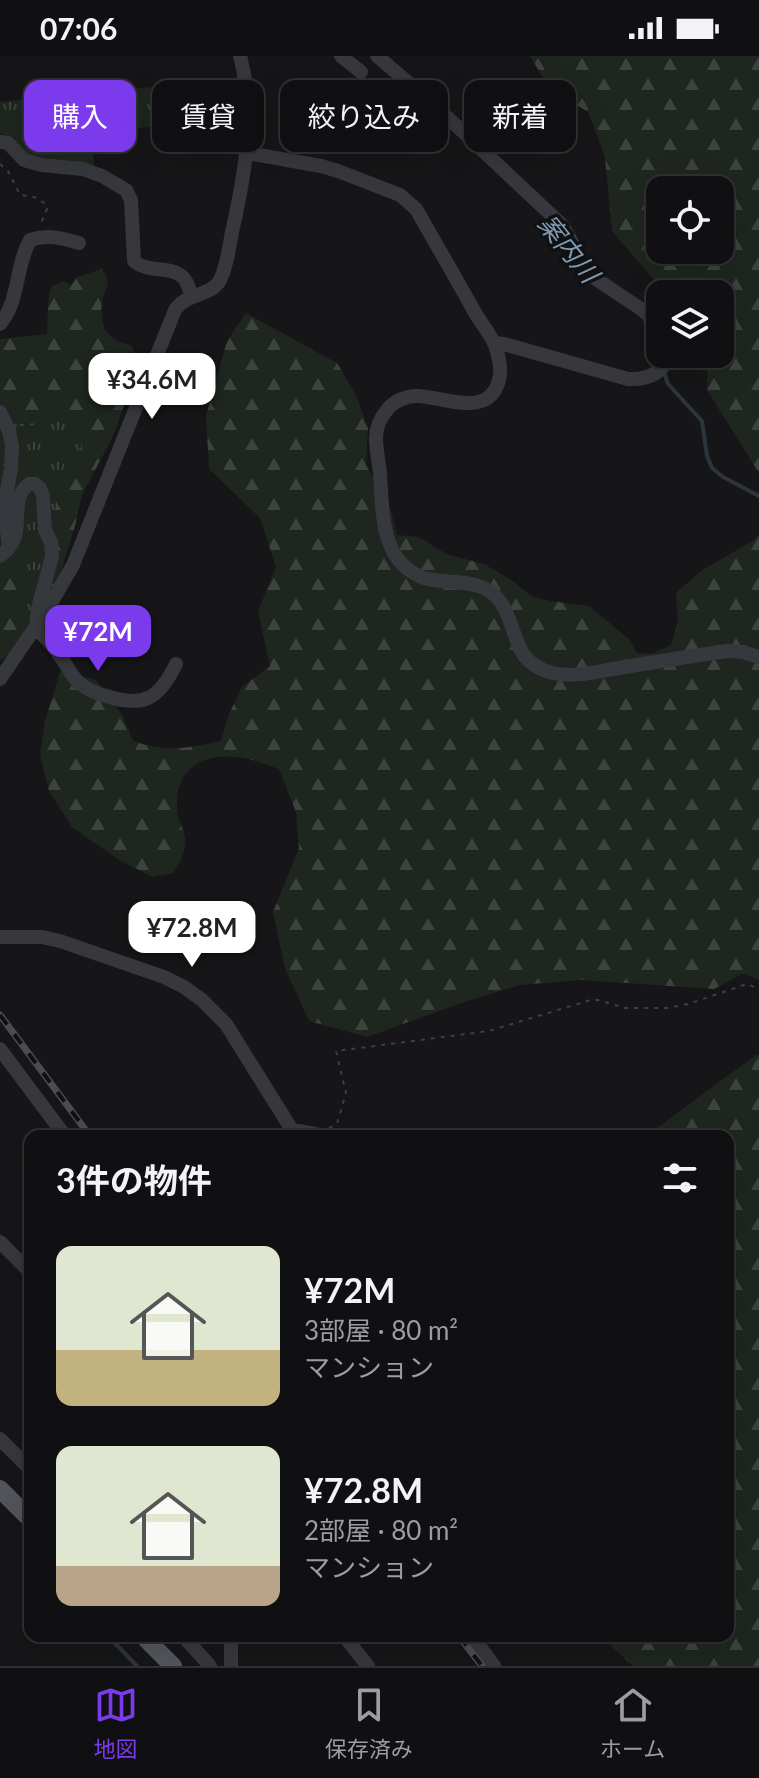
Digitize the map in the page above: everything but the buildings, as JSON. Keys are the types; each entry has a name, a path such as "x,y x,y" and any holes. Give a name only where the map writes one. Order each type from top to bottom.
{"main road":[{"path":"0,1489 24,1513"},
{"path":"149,1642 173,1666"}],"street":[{"path":"0,679 73,565 175,310 184,299 211,289 220,280 247,153 246,83 240,56"},
{"path":"341,56 361,72"},
{"path":"377,56 431,102 562,225 593,277 646,313"},
{"path":"0,142 8,143 24,160 83,169 126,190 131,200 134,261 151,269 170,269 184,279 191,296"},
{"path":"247,153 321,166 408,200 494,343 500,374 495,388 486,399 470,404 417,396 405,398 388,409 381,419 376,436 383,516 388,543 396,559 425,578 463,582 493,593 509,618 523,654 540,669 553,673 591,672 727,651 759,657"},
{"path":"0,324 10,309 30,240 56,236 79,243"},
{"path":"494,343 628,379 643,378 657,373 661,368"},
{"path":"3,419 11,438 12,460 4,505 5,552"},
{"path":"5,552 13,545 16,536 22,490 29,484 35,484 42,491 45,530 52,548 36,627 77,681 91,691 124,702 135,702 164,686 176,664"},
{"path":"0,937 42,937 60,941 164,977 184,987 226,1024 292,1130"},
{"path":"0,1049 61,1130"},
{"path":"0,1242 24,1266"},
{"path":"0,1439 24,1463"},
{"path":"188,1642 210,1666"},
{"path":"231,1642 231,1666"},
{"path":"349,1642 368,1666"},
{"path":"476,1642 494,1666"}],"path":[{"path":"0,164 8,171 20,195 34,197 46,204 44,217 30,240"},
{"path":"3,419 39,424"},
{"path":"324,1130 337,1124 346,1093 336,1051 489,1031 594,999 625,1008 667,1008 747,984 759,989"}],"green space":[{"path":"530,56 759,56 759,473 707,390 708,368 734,368 734,280 654,280 612,231 605,157 588,112 576,105 576,80 545,80"},
{"path":"152,87 152,127 136,128 136,88"},
{"path":"24,99 24,152 93,152 94,167 27,156 0,133 0,102"},
{"path":"102,269 108,283 101,306 105,331 117,341 132,346 137,362 113,436 82,495 58,581 11,653 0,661 0,339 47,334 51,287 63,281 71,285 77,277"},
{"path":"246,313 337,363 356,395 368,428 366,465 390,507 397,535 419,537 446,554 484,564 533,597 589,606 629,639 637,653 652,654 671,645 678,621 676,593 701,571 759,535 759,979 742,974 714,989 582,980 520,985 367,1037 309,1021 285,968 273,912 299,848 296,812 279,769 229,756 205,760 187,772 181,782 177,808 185,847 173,873 153,877 119,860 72,827 49,791 40,755 45,721 60,672 96,680 123,716 133,741 177,748 221,741 242,687 270,666 258,611 276,567 260,518 209,469 206,416 227,341"},
{"path":"0,396 14,416 53,410 77,424 82,447 67,459 57,484 56,581 27,628 20,621 26,577 6,576 0,580"},
{"path":"759,1055 759,1666 633,1666 607,1642 734,1642 734,1130 654,1130"}],"waterway":[{"name":"案内川","path":"663,369 668,384 702,421 712,468 759,496"},
{"path":"114,1642 137,1666"}],"railway":[{"path":"0,1015 86,1130"},
{"path":"464,1642 482,1666"}]}
